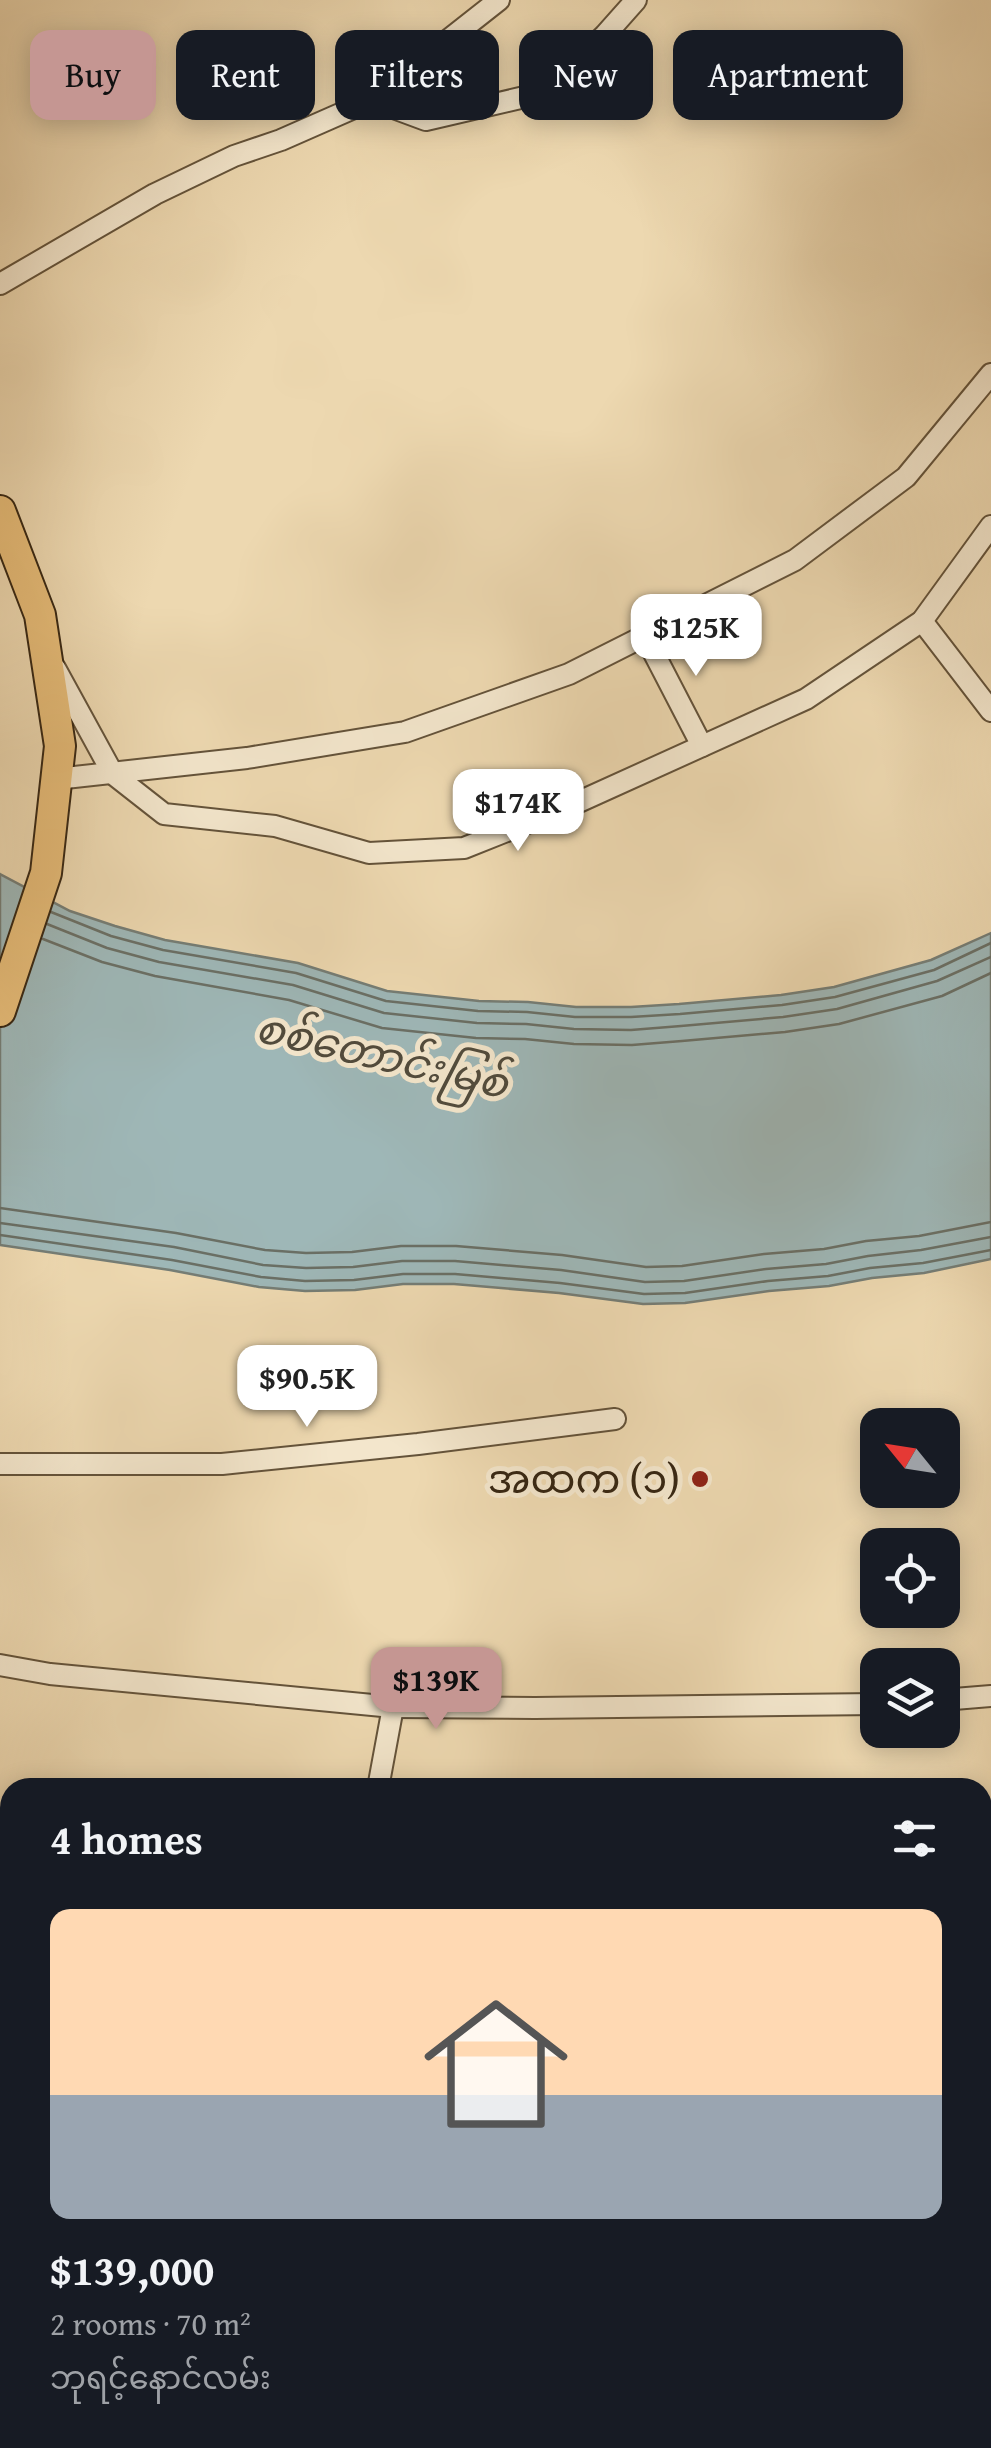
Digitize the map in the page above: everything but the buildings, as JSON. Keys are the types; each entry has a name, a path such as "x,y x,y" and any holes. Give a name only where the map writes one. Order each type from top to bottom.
{"highway":[{"path":"0,511 40,615 60,746 46,873 0,1011"}],"street":[{"path":"461,30 499,0"},
{"path":"499,103 546,92 636,0"},
{"path":"0,284 155,194 234,156 335,116"},
{"path":"56,780 247,758 405,732 569,674 795,560 906,477 991,374"},
{"path":"45,649 113,774 164,814 275,826 370,853 464,848 572,805 806,698 922,621 991,526"},
{"path":"922,621 991,711"},
{"path":"646,636 702,746"},
{"path":"0,1464 222,1464 615,1420"},
{"path":"0,1665 89,1678 394,1707 860,1704"},
{"path":"960,1699 991,1696"},
{"path":"380,1778 394,1707"}],"water":[{"name":"စစ်တောင်းမြစ်","path":"0,874 70,911 165,940 298,963 387,991 576,1007 679,1004 834,987 931,960 991,933 991,1259 829,1286 685,1303 643,1304 454,1284 305,1291 259,1287 0,1245"}],"place":[{"name":"အထက (၁)","path":"700,1479"}]}
